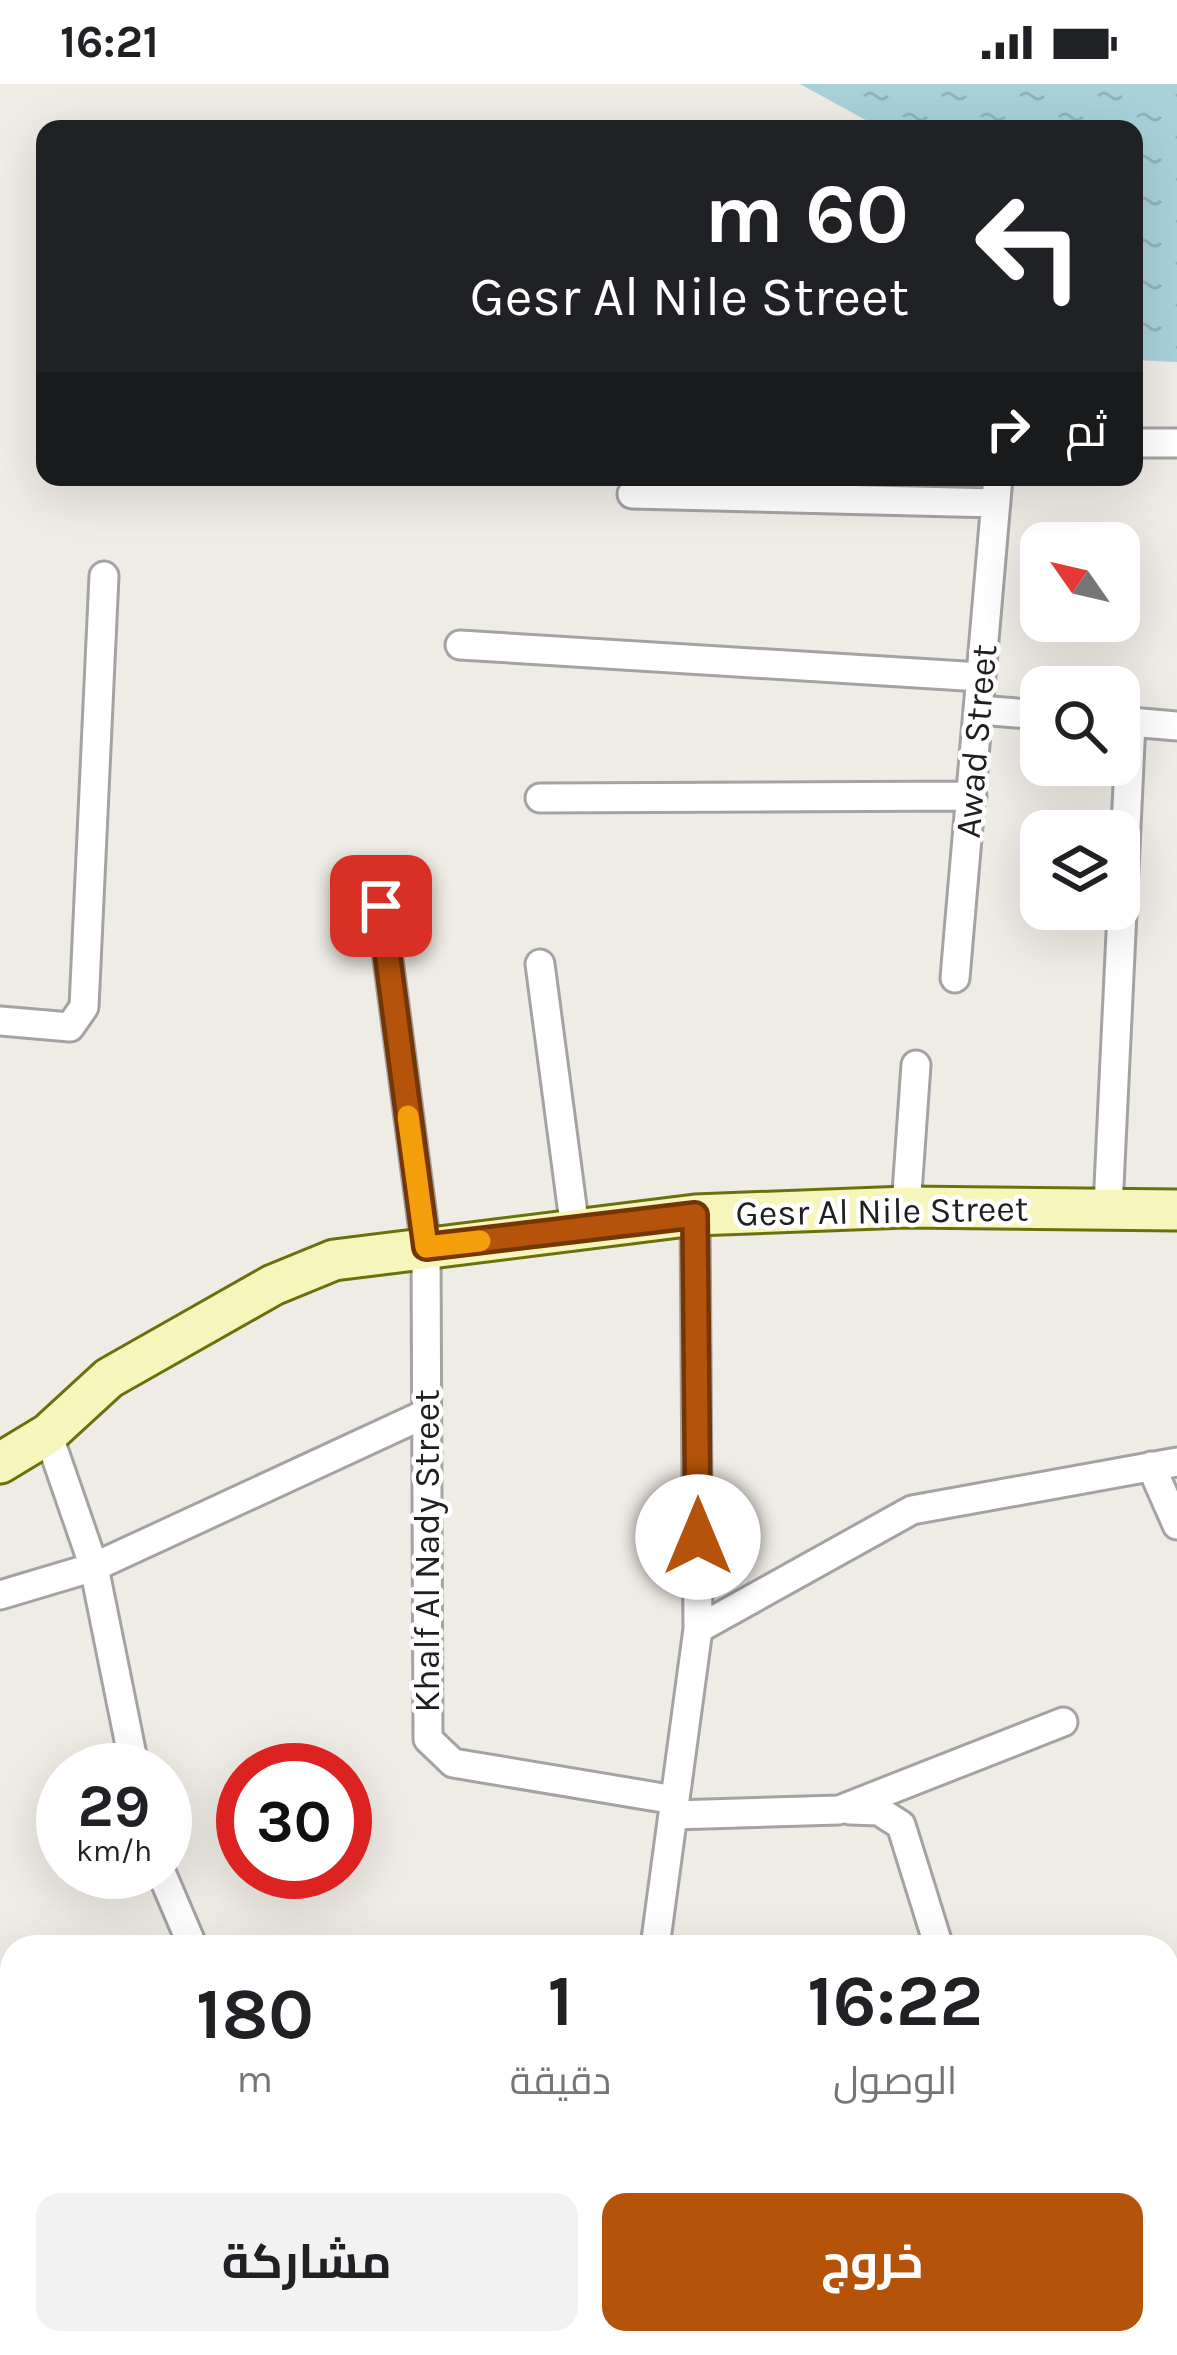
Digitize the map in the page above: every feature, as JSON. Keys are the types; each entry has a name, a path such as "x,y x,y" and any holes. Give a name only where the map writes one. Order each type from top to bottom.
{"street":[{"path":"1143,443 1177,443"},
{"path":"632,494 997,490"},
{"name":"Awad Street","path":"955,978 997,490"},
{"path":"0,1021 70,1027 84,1006 104,576"},
{"path":"460,645 981,677"},
{"path":"979,710 1020,713"},
{"path":"1140,722 1177,726"},
{"path":"1108,1208 1123,786"},
{"path":"540,798 972,796"},
{"name":"Khalf Al Nady Street","path":"381,906 426,1247 428,1739 453,1763 674,1807 839,1810"},
{"path":"539,964 575,1229"},
{"path":"906,1207 916,1065"},
{"name":"Gesr Al Nile Street","path":"0,1463 49,1433 109,1378 273,1286 334,1260 695,1215 906,1207 1177,1210"},
{"path":"657,1935 698,1629 695,1215"},
{"path":"0,1594 94,1567 425,1414"},
{"path":"49,1433 94,1567 130,1743"},
{"path":"698,1629 912,1510 1164,1464 1177,1525"},
{"path":"839,1810 1063,1723"},
{"path":"839,1810 878,1811 901,1825 935,1935"},
{"path":"172,1899 188,1935"}],"water":[{"path":"800,84 1177,84 1177,362 1143,360 1143,120 866,120"}],"slow traffic":[{"path":"408,1116 426,1247 480,1241"}],"route":[{"path":"381,906 426,1247 695,1215 698,1537"}]}
